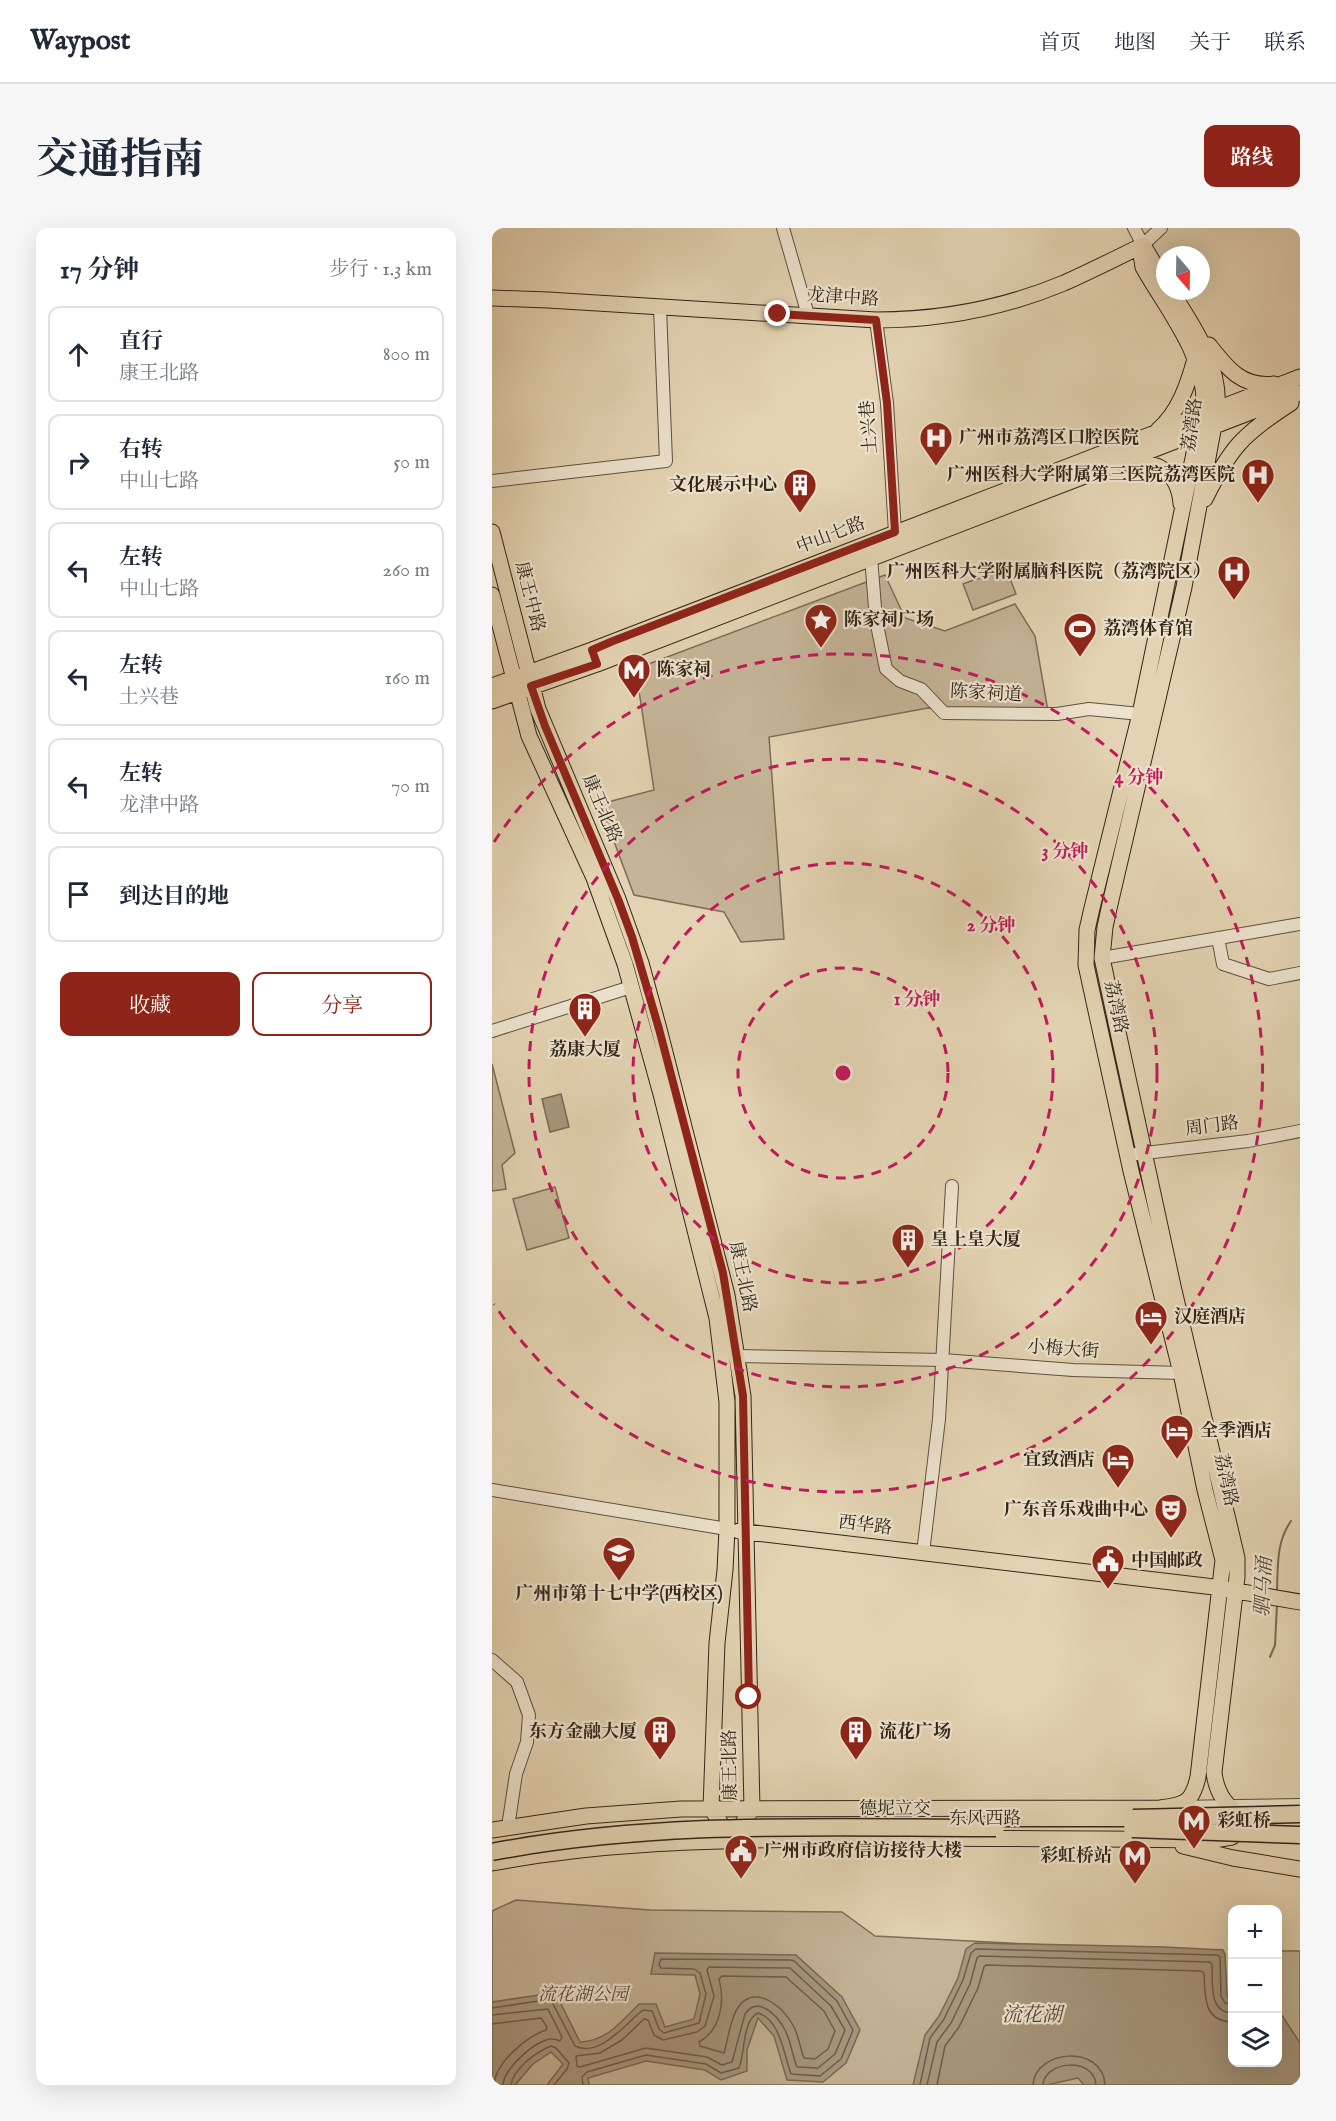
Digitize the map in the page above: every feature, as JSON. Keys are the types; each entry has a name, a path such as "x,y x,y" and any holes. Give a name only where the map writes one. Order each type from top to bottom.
{"highway":[{"name":"德坭立交","path":"492,1842 589,1826 674,1820 1133,1818 1300,1814"},
{"name":"德坭立交","path":"492,1852 584,1837 703,1829 1122,1829 1300,1835"}],"main road":[{"name":"龙津中路","path":"492,298 876,320 926,319 986,309 1021,299 1063,283 1143,245"},
{"path":"1143,245 1156,267"},
{"name":"荔湾路","path":"1143,245 1141,254 1143,267 1195,359 1204,392 1205,424 1193,533 1184,587 1110,904 1102,958 1230,1559"},
{"name":"荔湾路","path":"1160,1808 1179,1806 1193,1794 1196,1787 1227,1590 1238,1566 1230,1559 1205,1490 1181,1373 1128,1155 1088,973 1086,949 1087,930 1097,884 1140,714 1182,513 1205,424 1217,409 1215,377 1208,356 1176,300"},
{"path":"1188,319 1224,366 1240,379 1262,385 1300,377"},
{"path":"1153,434 1168,420 1177,405 1187,387 1195,359"},
{"path":"1217,409 1300,377"},
{"path":"1205,424 1300,395"},
{"path":"1193,533 1204,501 1222,465 1234,448 1259,425 1300,395"},
{"name":"中山七路","path":"594,657 895,532 1153,434 1205,424"},
{"name":"中山七路","path":"492,686 522,682 871,557 1109,465 1205,424"},
{"path":"1109,465 1134,462 1162,469 1171,475 1179,489 1182,513"},
{"name":"康王中路","path":"492,532 522,682"},
{"name":"康王中路","path":"492,595 522,682"},
{"name":"中山七路","path":"492,701 522,682"},
{"name":"康王北路","path":"522,682 545,726 626,919 641,963 723,1273 743,1396 752,1809 732,1840 711,1808 717,1643 727,1529 728,1402 717,1318 631,987 597,888 539,761 526,727 522,682"},
{"name":"西华路","path":"727,1529 1227,1590 1300,1602"},
{"name":"荔湾路","path":"1227,1590 1214,1772 1215,1781 1227,1805"},
{"path":"1227,1805 1240,1815 1256,1820"},
{"name":"东风西路","path":"492,1830 586,1816 711,1808 1160,1808"},
{"path":"1160,1808 1256,1820 1300,1821"},
{"path":"1214,1840 1267,1831 1300,1829"},
{"name":"东风西路","path":"492,1863 549,1853 637,1843 850,1838 1214,1840"},
{"path":"1154,1840 1233,1858 1300,1869"}],"street":[{"path":"783,228 808,315"},
{"path":"1134,228 1143,245 1161,228"},
{"path":"492,481 666,461 660,308"},
{"name":"土兴巷","path":"876,320 887,403 895,532"},
{"name":"陈家祠道","path":"871,557 876,620 886,669 900,681 921,689 944,713 1058,714 1089,709 1140,714"},
{"path":"1102,958 1300,924"},
{"path":"1218,938 1223,964 1269,979 1300,973"},
{"path":"492,1031 631,987"},
{"name":"周门路","path":"1128,1155 1248,1141 1300,1131"},
{"path":"923,1553 939,1419 952,1186"},
{"name":"小梅大街","path":"737,1356 943,1360 1073,1370 1181,1373"},
{"name":"西华路","path":"492,1490 727,1529"},
{"path":"727,1495 732,1503 737,1504 746,1495"},
{"path":"492,1660 517,1682 529,1714 527,1742 516,1774 508,1827"},
{"name":"东风西路","path":"1160,1808 1300,1804"},
{"path":"850,1809 850,1838"},
{"path":"977,1809 977,1839"},
{"path":"636,1812 637,1843"},
{"name":"东风西路","path":"1214,1840 1300,1843"}],"green space":[{"path":"1006,568 1016,594 973,610 963,584"},
{"path":"885,575 905,618 945,631 1015,604 1035,636 1048,711 928,708 769,737 784,939 741,942 724,912 634,895 600,804 654,790 639,691 630,671"},
{"path":"492,1064 515,1153 502,1165 506,1189 492,1191"},
{"path":"555,1187 569,1238 527,1250 513,1199"},
{"name":"流花湖公园","path":"516,1900 650,1910 842,1912 875,1936 1213,1954 1228,2039 1228,2067 1282,2067 1282,1951 1300,1951 1300,2085 492,2085 492,1911"}],"water":[{"path":"561,1094 569,1127 550,1132 542,1099"},
{"name":"流花湖","path":"975,1943 1223,1950 1228,1998 1228,2067 1282,2067 1282,2015 1300,2043 1300,2085 1084,2085 1078,2078 1047,2085 913,2085 925,2035 939,2016 958,1978 966,1949"},
{"path":"655,1953 796,1955 842,1997 860,2030 846,2063 823,2082 787,2080 774,2036 758,2018 747,2050 747,2071 721,2080 705,2070 646,2061 588,2078 589,2085 547,2085 563,2064 551,2052 533,2064 515,2085 492,2085 492,2002 539,1995 557,1996 580,2042 590,2041 606,2034 620,2024 639,2004 656,2004 665,2027 694,2019 700,1994 695,1975 651,1974"}],"waterway":[{"name":"驷马涌","path":"1277,1592 1280,1546 1291,1521"},
{"name":"驷马涌","path":"1270,1657 1275,1645 1277,1604"}],"place":[{"name":"广州市荔湾区口腔医院","path":"936,467"},
{"name":"广州医科大学附属第三医院荔湾医院","path":"1258,504"},
{"name":"文化展示中心","path":"800,514"},
{"name":"广州医科大学附属脑科医院（荔湾院区）","path":"1234,601"},
{"name":"陈家祠广场","path":"821,649"},
{"name":"荔湾体育馆","path":"1080,658"},
{"name":"陈家祠","path":"634,699"},
{"name":"荔康大厦","path":"585,1038"},
{"name":"皇上皇大厦","path":"908,1269"},
{"name":"汉庭酒店","path":"1151,1346"},
{"name":"全季酒店","path":"1177,1460"},
{"name":"宜致酒店","path":"1118,1489"},
{"name":"广东音乐戏曲中心","path":"1171,1539"},
{"name":"广州市第十七中学(西校区)","path":"619,1582"},
{"name":"中国邮政","path":"1108,1590"},
{"name":"东方金融大厦","path":"660,1761"},
{"name":"流花广场","path":"856,1761"},
{"name":"彩虹桥","path":"1194,1850"},
{"name":"广州市政府信访接待大楼","path":"741,1880"},
{"name":"彩虹桥站","path":"1135,1885"}],"route":[{"path":"749,1697 743,1396 723,1273 659,1029 632,937 538,709 531,686 597,664 592,650 613,641 895,532 887,403 876,320 778,314"}]}
